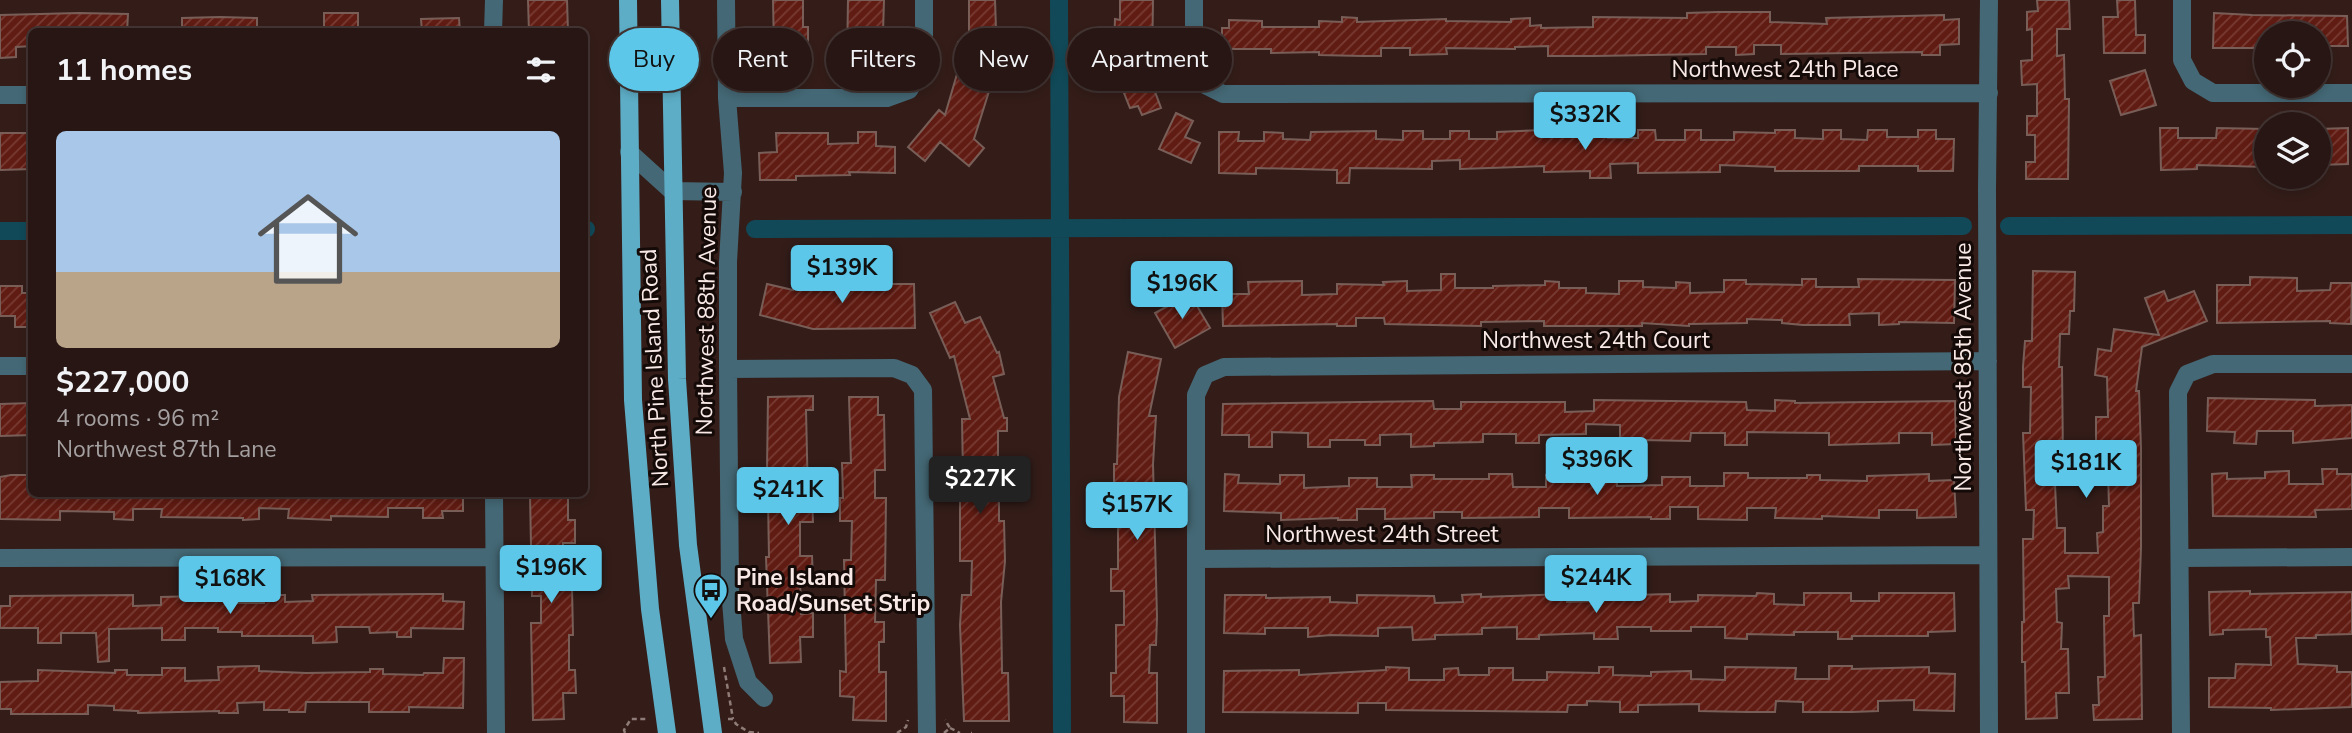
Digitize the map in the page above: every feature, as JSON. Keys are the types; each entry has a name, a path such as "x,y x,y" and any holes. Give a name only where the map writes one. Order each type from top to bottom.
{"main road":[{"name":"North Pine Island Road","path":"628,0 633,400 650,609 666,726"},
{"name":"North Pine Island Road","path":"670,0 677,379 688,545 712,726"}],"street":[{"path":"494,0 494,28"},
{"name":"Northwest 88th Avenue","path":"726,0 727,98 733,192 728,262 730,587 734,639 748,682 764,698"},
{"path":"727,98 887,98 909,90 923,65 924,0"},
{"name":"Northwest 24th Place","path":"1194,0 1194,62 1205,85 1223,94 1989,93"},
{"name":"Northwest 85th Avenue","path":"1989,0 1989,733"},
{"path":"2182,0 2182,60 2193,81 2213,93 2352,93"},
{"path":"0,95 28,94"},
{"path":"629,152 672,191 733,192"},
{"name":"Northwest 24th Court","path":"1196,559 1196,395 1205,375 1224,366 1988,361"},
{"path":"2181,733 2178,392 2187,374 2213,364 2352,364"},
{"path":"0,366 28,366"},
{"path":"728,369 894,368 912,375 923,390 927,733"},
{"path":"494,497 496,733"},
{"name":"Northwest 24th Street","path":"1196,559 1988,555"},
{"path":"2180,558 2352,557"},
{"path":"0,558 494,558"},
{"path":"1196,559 1196,733"}],"path":[{"path":"625,733 624,730 631,719 666,726"},
{"path":"712,726 733,719 736,724 750,732 759,733"},
{"path":"950,728 960,733"}],"building":[{"path":"528,0 567,0 568,28 529,28"},
{"path":"773,0 803,0 803,27 808,28 774,28"},
{"path":"848,0 884,0 883,28 848,28"},
{"path":"969,0 995,0 996,28 969,28"},
{"path":"1120,0 1153,0 1153,28 1115,28 1115,19 1120,20"},
{"path":"2037,0 2069,0 2070,29 2057,29 2057,56 2064,55 2065,99 2069,99 2068,179 2026,179 2026,162 2035,162 2035,135 2027,135 2027,116 2037,116 2037,84 2022,85 2021,61 2032,60 2032,29 2027,30 2027,12 2038,11"},
{"path":"2117,0 2135,0 2136,35 2145,35 2145,53 2104,53 2103,17 2118,17"},
{"path":"1770,12 1770,22 1827,24 1826,18 1944,15 1944,20 1959,19 1959,44 1940,45 1940,55 1922,55 1922,52 1781,54 1781,45 1754,45 1754,54 1736,55 1736,47 1706,47 1706,54 1548,56 1548,46 1515,49 1446,48 1447,54 1410,55 1410,48 1381,48 1381,56 1319,55 1319,52 1271,53 1271,49 1232,49 1232,28 1229,28 1229,20 1262,21 1262,27 1319,27 1319,21 1342,22 1342,17 1357,18 1357,22 1446,19 1511,22 1511,19 1530,18 1530,26 1541,25 1541,28 1593,27 1593,17 1687,18 1687,13"},
{"path":"324,13 358,13 358,28 324,28"},
{"path":"2214,13 2347,16 2348,46 2331,46 2331,21 2254,21 2254,48 2213,48"},
{"path":"128,14 127,28 28,28 28,46 16,47 16,57 0,58 0,15"},
{"path":"182,18 257,18 257,28 182,28"},
{"path":"459,18 460,28 422,28 421,19"},
{"path":"2145,70 2156,105 2121,115 2110,81"},
{"path":"954,84 954,91 989,91 974,139 984,148 969,166 940,142 925,161 908,147 939,110 945,115"},
{"path":"1155,91 1161,108 1142,115 1138,106 1130,108 1124,93"},
{"path":"1176,113 1193,121 1185,137 1200,143 1191,163 1159,149"},
{"path":"2160,128 2178,128 2178,138 2216,138 2217,128 2254,129 2254,167 2197,165 2197,169 2161,170"},
{"path":"2348,128 2348,164 2331,165 2331,129"},
{"path":"1608,130 1608,138 1638,138 1638,130 1655,130 1656,140 1685,140 1685,130 1701,130 1701,140 1734,140 1734,132 1775,133 1775,130 1795,130 1795,138 1823,139 1823,130 1841,130 1841,139 1867,140 1868,130 1887,130 1887,137 1918,137 1918,130 1936,130 1936,139 1954,139 1953,171 1918,171 1918,166 1859,166 1859,171 1775,171 1775,167 1720,165 1720,172 1638,173 1638,163 1610,164 1611,178 1590,178 1590,171 1544,172 1544,166 1460,169 1460,160 1432,161 1432,169 1350,168 1349,183 1337,183 1337,170 1256,168 1256,174 1219,173 1219,132 1239,132 1238,141 1264,141 1264,132 1283,133 1283,139 1310,140 1311,132 1376,131 1376,139 1403,140 1403,131 1423,131 1423,139 1450,139 1450,131 1469,131 1469,139 1497,139 1497,132"},
{"path":"858,132 876,132 876,146 895,147 895,173 849,172 850,175 796,176 796,180 760,180 759,153 777,152 776,133 828,133 828,144 858,143"},
{"path":"0,133 28,133 28,169 0,170"},
{"path":"828,270 844,270 844,284 914,284 915,328 813,329 760,315 767,284 793,290 796,279 828,288"},
{"path":"2033,271 2075,272 2074,311 2070,311 2069,334 2060,334 2063,460 2068,460 2068,484 2055,484 2057,528 2065,528 2065,553 2098,553 2097,533 2103,532 2103,506 2109,506 2108,472 2092,472 2092,449 2096,449 2096,417 2108,417 2107,377 2095,375 2098,349 2111,351 2114,329 2159,335 2145,298 2164,291 2168,301 2194,291 2207,321 2142,347 2136,391 2139,391 2141,449 2141,547 2139,603 2133,603 2134,636 2141,635 2142,719 2094,720 2093,705 2099,705 2098,677 2105,677 2104,616 2109,616 2109,577 2068,576 2069,588 2056,589 2057,622 2062,623 2061,649 2068,649 2069,693 2056,693 2057,718 2026,719 2025,662 2022,662 2023,539 2033,539 2034,510 2026,510 2023,433 2030,433 2031,387 2023,387 2023,367 2025,341 2032,341"},
{"path":"1441,274 1455,274 1455,288 1545,285 1545,281 1559,282 1559,288 1586,288 1586,293 1619,294 1619,281 1643,281 1643,287 1676,288 1676,282 1690,283 1690,293 1724,292 1724,280 1746,280 1746,284 1802,285 1802,279 1816,279 1816,287 1859,287 1858,279 1955,280 1954,323 1899,322 1879,325 1879,313 1849,314 1850,325 1803,325 1782,323 1782,320 1747,319 1747,323 1689,326 1642,323 1642,326 1544,326 1544,321 1481,322 1481,326 1385,324 1384,318 1356,318 1356,326 1223,326 1222,294 1249,294 1248,282 1302,281 1302,295 1337,294 1337,284 1384,285 1383,282 1407,281 1407,291 1441,290"},
{"path":"2250,277 2297,278 2297,291 2330,290 2331,283 2352,283 2351,324 2330,321 2217,323 2217,285 2250,285"},
{"path":"0,286 22,286 22,293 28,293 28,327 15,327 15,316 0,316"},
{"path":"1190,294 1210,328 1175,348 1155,313"},
{"path":"955,302 965,323 980,317 997,353 999,352 1004,374 993,377 1004,418 1007,418 1007,431 998,431 998,475 1004,475 1004,488 999,488 999,521 1004,521 1005,561 1001,602 1002,673 1008,673 1009,721 964,721 960,625 962,595 971,595 972,561 960,561 960,475 963,475 962,419 970,419 954,356 950,358 930,313"},
{"path":"1128,352 1161,359 1149,416 1156,416 1153,464 1157,617 1156,645 1150,645 1149,673 1157,673 1157,723 1124,722 1124,696 1111,696 1111,673 1116,673 1116,625 1124,625 1124,591 1111,591 1111,569 1118,569 1118,521 1123,521 1123,487 1114,487 1114,464 1117,464 1119,397"},
{"path":"813,396 813,410 806,410 808,499 812,498 813,522 800,522 800,556 812,556 813,579 800,579 801,614 813,613 813,637 800,637 801,662 770,663 766,557 769,557 768,499 776,499 776,470 767,470 768,397"},
{"path":"849,397 878,397 878,415 884,415 885,470 875,470 875,498 886,498 885,580 876,580 875,622 884,622 884,642 879,642 879,672 886,672 886,721 853,720 854,697 840,696 840,671 846,672 844,560 851,560 852,521 840,521 840,498 843,498 842,463 851,463"},
{"path":"2208,398 2315,400 2315,406 2352,405 2352,438 2293,443 2293,431 2257,431 2256,444 2234,443 2235,432 2207,431"},
{"path":"1594,400 1746,402 1747,410 1775,411 1775,400 1795,403 1955,401 1956,444 1932,445 1932,433 1899,433 1899,443 1829,445 1829,433 1747,432 1747,445 1725,445 1725,433 1691,433 1690,441 1642,440 1642,446 1620,445 1620,425 1586,424 1586,434 1539,435 1539,443 1516,443 1516,434 1483,434 1483,442 1434,443 1434,446 1411,447 1411,434 1380,435 1380,445 1365,445 1365,440 1330,440 1330,447 1308,447 1308,433 1272,432 1272,447 1249,447 1249,435 1222,435 1223,404 1433,401 1434,409 1461,409 1461,402 1565,402 1565,412 1594,411"},
{"path":"28,403 28,435 0,436 0,404"},
{"path":"2322,469 2337,469 2337,474 2352,474 2352,509 2315,510 2316,517 2213,516 2212,474 2227,473 2227,479 2265,478 2265,472 2289,471 2289,484 2323,484"},
{"path":"1724,473 1748,473 1748,478 1807,478 1807,475 1820,475 1820,480 1867,481 1867,476 1929,474 1929,481 1954,480 1956,517 1917,518 1917,510 1879,510 1879,518 1775,518 1776,508 1747,508 1747,520 1698,519 1698,507 1670,507 1670,519 1569,518 1569,508 1539,508 1539,517 1462,518 1462,512 1434,512 1434,518 1385,519 1385,509 1357,509 1357,520 1281,520 1281,513 1224,511 1225,474 1239,475 1238,483 1280,484 1280,475 1304,475 1304,488 1349,486 1349,478 1377,478 1377,487 1412,487 1411,475 1434,475 1434,479 1489,479 1489,474 1512,474 1513,487 1546,487 1546,475 1617,474 1617,486 1662,485 1662,477 1690,477 1690,486 1724,486"},
{"path":"28,475 28,497 463,497 463,511 442,511 443,518 423,518 423,508 388,508 388,517 331,516 331,520 288,518 289,509 259,508 259,519 243,520 161,517 162,509 133,509 133,520 114,519 114,512 60,511 60,520 0,519 0,477"},
{"path":"530,497 568,497 568,520 575,520 575,543 563,543 565,588 572,588 573,635 569,635 569,670 575,670 576,693 563,693 564,719 533,720 531,623 541,623 541,596 532,596"},
{"path":"2250,591 2250,594 2352,592 2352,634 2296,638 2298,664 2337,666 2337,672 2352,672 2352,707 2271,710 2209,707 2209,678 2235,678 2236,664 2271,665 2270,637 2266,637 2266,629 2223,630 2223,634 2210,635 2209,592"},
{"path":"1757,593 1774,594 1774,604 1804,605 1804,593 1851,593 1851,601 1879,601 1879,593 1954,593 1955,631 1928,632 1928,636 1852,636 1852,639 1838,639 1838,632 1747,634 1747,639 1725,638 1725,627 1691,627 1691,631 1651,631 1651,627 1617,627 1618,639 1594,639 1594,633 1539,635 1539,639 1517,639 1517,627 1482,628 1482,634 1435,635 1435,639 1413,640 1412,627 1378,628 1378,636 1308,637 1308,628 1265,628 1265,634 1224,633 1225,595 1266,595 1266,598 1330,597 1330,602 1357,603 1357,595 1434,596 1435,603 1463,602 1462,595 1481,594 1481,597 1567,594 1567,602 1594,601 1594,596 1670,594 1670,602 1698,601 1698,595 1756,596"},
{"path":"443,594 443,601 464,602 463,629 411,628 411,637 397,637 397,632 370,633 369,627 336,627 337,642 313,643 313,636 242,636 242,632 218,632 218,628 185,628 185,640 162,640 162,628 109,629 109,661 98,662 96,633 61,633 61,643 38,643 38,628 0,628 0,606 10,606 10,596 133,595 133,606 161,605 161,597 238,595 238,603 264,603 264,595 285,595 285,602 313,601 312,595"},
{"path":"444,658 464,658 463,708 409,707 409,712 369,712 369,702 306,702 305,712 289,712 264,710 264,702 237,703 238,713 138,713 114,710 114,706 88,705 88,714 11,714 11,709 0,709 0,682 38,681 38,670 115,673 115,670 127,670 127,675 162,675 162,668 185,668 185,681 219,680 218,667 259,666 259,671 306,673 370,672 370,669 383,669 383,674 423,675 443,673"},
{"path":"1829,666 1852,666 1852,669 1929,667 1929,673 1955,674 1954,711 1914,710 1914,700 1878,701 1878,711 1852,712 1803,712 1803,702 1776,701 1775,712 1699,711 1699,704 1638,705 1638,712 1620,712 1620,702 1587,701 1587,705 1568,705 1567,712 1386,710 1386,703 1358,703 1358,713 1223,712 1224,671 1299,670 1299,675 1386,670 1386,667 1409,668 1409,680 1444,680 1444,669 1458,668 1459,675 1489,675 1489,668 1513,668 1513,680 1547,680 1547,672 1599,673 1599,667 1613,667 1613,675 1651,676 1651,672 1691,671 1691,679 1725,680 1725,667 1796,668 1795,679 1829,679"}],"waterway":[{"path":"1059,0 1062,730"},
{"path":"2009,226 2352,225"},
{"path":"755,229 1963,226"},
{"path":"0,231 28,231"}],"place":[{"name":"Pine Island Road/Sunset Strip","path":"711,620"}]}
